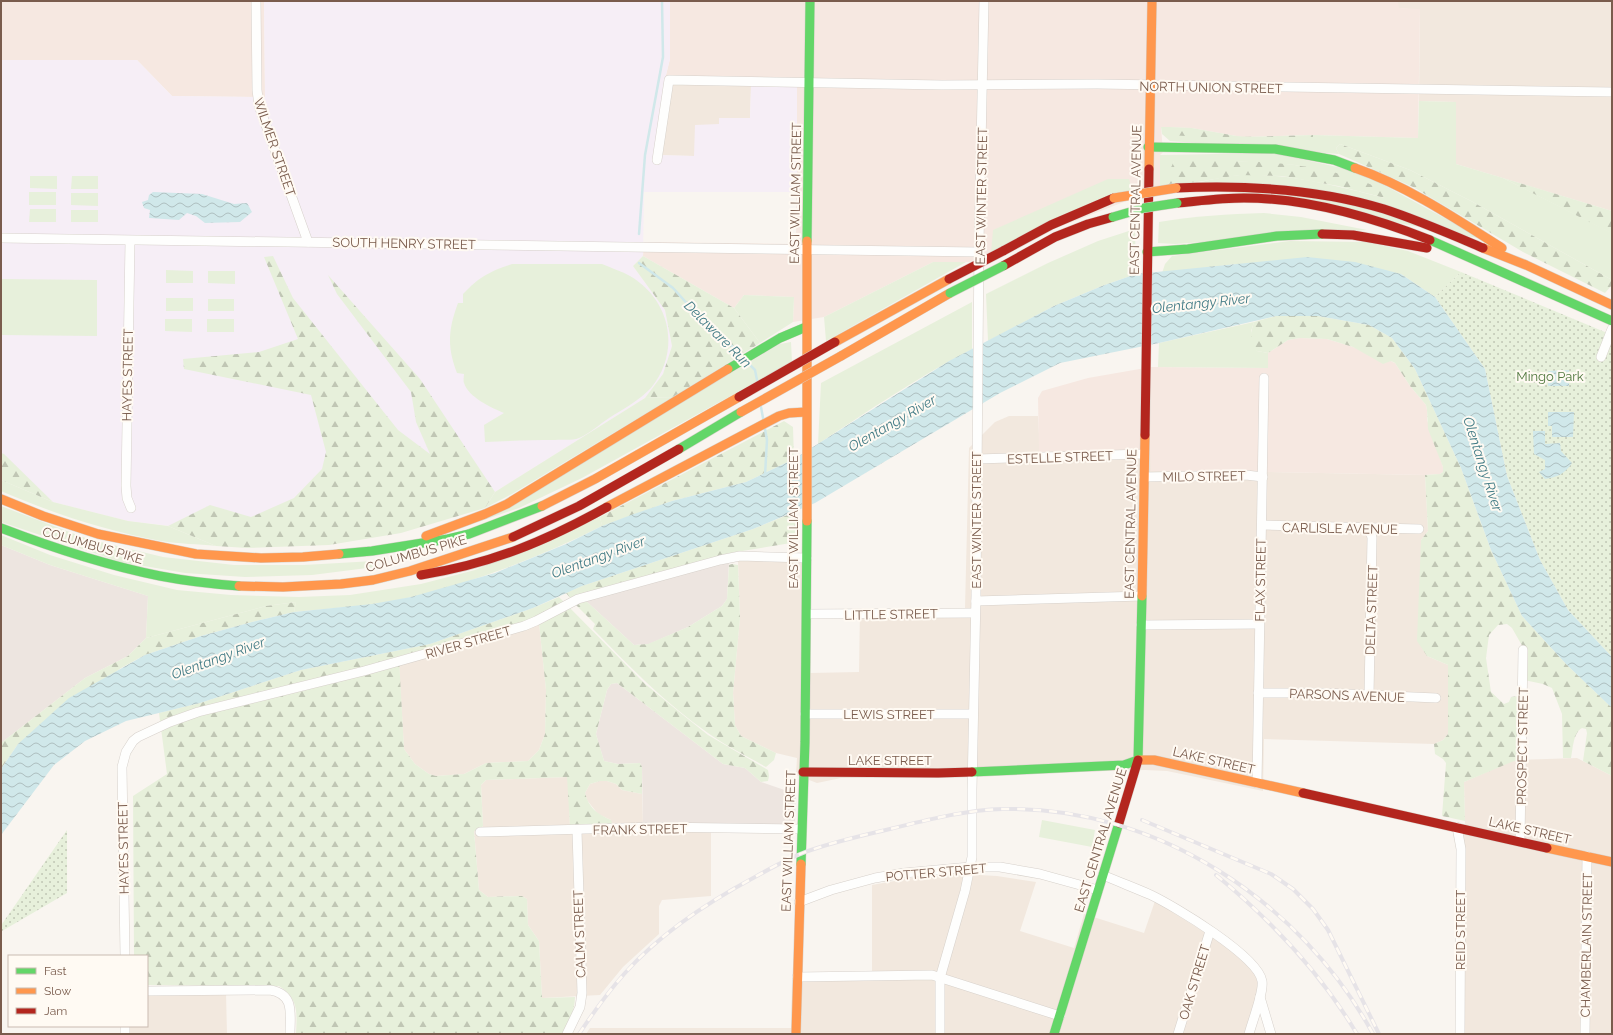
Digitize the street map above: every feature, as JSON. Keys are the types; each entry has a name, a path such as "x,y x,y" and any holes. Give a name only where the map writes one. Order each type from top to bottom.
{"main road":[{"name":"EAST WILLIAM STREET","path":"796,1034 807,614 806,327 810,1"},
{"name":"EAST CENTRAL AVENUE","path":"1054,1034 1138,760 1144,477 1148,147 1152,1"},
{"path":"1148,147 1275,149 1304,153 1334,160 1370,173 1406,190 1468,226 1526,265 1612,305"},
{"name":"COLUMBUS PIKE","path":"1,499 43,516 98,534 147,546 196,554 243,557 303,557 428,543 455,537 543,506 595,479 835,342 1051,225 1114,198 1176,188 1216,186 1296,190 1336,198 1383,209 1526,265"},
{"name":"COLUMBUS PIKE","path":"1,528 96,561 166,578 192,582 244,586 292,587 338,584 388,578 493,545 534,528 610,490 741,412 950,294 1055,237 1088,224 1144,208 1217,199 1257,199 1292,202 1330,210 1399,229 1478,262"},
{"path":"1147,252 1188,249 1294,234 1337,234 1367,237 1422,247 1478,262 1612,321"},
{"path":"401,546 480,516 507,504 780,338 806,327"},
{"path":"388,578 440,573 490,559 524,547 564,530 769,421 789,413 806,412"},
{"name":"LAKE STREET","path":"803,772 972,772 1124,765 1138,760 1154,760 1612,862"}],"street":[{"name":"WILMER STREET","path":"256,1 256,90 259,106 308,242"},
{"name":"EAST WINTER STREET","path":"940,1034 940,978 965,891 972,857 984,1"},
{"name":"NORTH UNION STREET","path":"657,160 669,80 1612,92"},
{"name":"SOUTH HENRY STREET","path":"1,238 980,252"},
{"name":"HAYES STREET","path":"130,241 126,486 127,498 131,508"},
{"path":"1601,357 1612,329"},
{"name":"FLAX STREET","path":"1257,783 1264,378"},
{"name":"ESTELLE STREET","path":"977,459 1144,454"},
{"name":"MILO STREET","path":"1144,477 1246,475 1263,477"},
{"name":"CARLISLE AVENUE","path":"1262,525 1419,529"},
{"name":"DELTA STREET","path":"1364,528 1371,533 1372,538 1369,695"},
{"name":"RIVER STREET","path":"132,742 150,731 198,712 364,670 524,626 578,599 705,564 740,556 807,558"},
{"path":"976,601 1142,596"},
{"name":"LITTLE STREET","path":"807,614 975,613"},
{"path":"1141,625 1259,624"},
{"name":"PROSPECT STREET","path":"1520,841 1523,650"},
{"name":"PARSONS AVENUE","path":"1258,693 1436,698"},
{"name":"LEWIS STREET","path":"805,714 973,714"},
{"name":"HAYES STREET","path":"126,955 122,767 126,752 132,742"},
{"name":"REID STREET","path":"1457,827 1461,849 1460,1034"},
{"name":"FRANK STREET","path":"480,832 577,831 655,828 801,829"},
{"name":"CALM STREET","path":"567,1034 580,1008 582,994 577,831"},
{"name":"CHAMBERLAIN STREET","path":"1585,1034 1587,856"},
{"name":"POTTER STREET","path":"799,902 830,890 875,878 904,873 970,867 1000,868 1040,874 1098,890"},
{"path":"1103,875 1162,901 1234,948 1257,969 1262,981 1260,995 1250,1030"},
{"name":"OAK STREET","path":"1178,1034 1210,931"},
{"path":"797,977 932,975 1060,1016"},
{"path":"148,991 270,990 281,993 290,1006 290,1034"},
{"path":"1260,995 1271,1034"}],"shaded area":[{"path":"1,1 264,1 265,97 172,96 137,60 1,60"},
{"path":"264,1 670,1 670,59 664,83 654,155 694,156 695,125 719,124 719,118 750,118 751,86 797,87 797,192 644,192 643,256 633,266 665,310 672,346 663,374 645,398 495,492 385,526 256,536 128,521 53,502 1,479 1,60 137,60 172,96 265,97"},
{"path":"670,1 1398,1 1399,8 1420,9 1418,138 1313,135 1242,137 1192,128 1161,127 1163,152 1160,155 1160,188 969,262 933,262 824,317 793,322 794,297 744,295 734,308 643,256 644,242 796,244 797,88 664,83 670,59"},
{"path":"1398,1 1612,1 1612,211 1456,164 1456,102 1419,101 1420,10 1398,8"},
{"path":"664,83 751,86 750,118 720,118 719,124 694,156 654,155"},
{"path":"1300,338 1327,339 1395,363 1410,386 1426,405 1427,420 1443,467 1443,472 1440,474 1425,475 1151,471 1150,449 1039,452 1038,398 1042,391 1088,378 1151,367 1267,368 1268,353 1288,340"},
{"path":"1009,416 1038,416 1040,452 1151,449 1267,472 1425,475 1428,531 1421,540 1427,656 1448,665 1448,734 1443,740 1434,744 1264,739 1263,791 1167,771 1145,770 841,778 817,783 796,775 797,758 776,753 741,736 735,725 733,693 740,618 738,561 811,560 810,673 859,672 860,610 965,608 969,448 995,422"},
{"path":"1,545 50,565 148,596 146,638 128,656 85,678 1,743"},
{"path":"729,561 727,599 722,606 688,627 649,644 634,645 585,600"},
{"path":"539,623 546,690 545,734 539,750 528,761 486,763 464,774 436,776 429,774 415,764 404,749 399,664"},
{"path":"617,683 723,764 745,768 761,782 796,794 795,824 643,824 642,767 640,763 618,764 604,761 596,734 607,690 611,684"},
{"path":"1577,758 1612,776 1612,1034 1456,1034 1457,850 1465,825 1464,782 1514,760"},
{"path":"568,777 570,827 611,820 598,814 587,800 585,793 590,784 600,781 607,781 616,784 622,790 642,794 643,824 711,823 711,896 662,900 659,906 659,934 623,967 600,995 542,998 539,941 528,925 527,899 522,896 488,897 479,890 474,830 483,826 481,785 486,780"},
{"path":"961,874 997,876 1036,882 1020,931 1074,948 1084,914 1144,933 1155,901 1231,949 1255,973 1260,987 1246,1034 586,1034 590,1028 791,1028 792,980 872,979 872,885 917,877"},
{"path":"226,993 227,1034 129,1034 129,1027 148,1027 148,994"}],"green space":[{"path":"1419,101 1456,102 1456,164 1503,178 1610,232 1612,231 1612,280 1471,201 1410,170 1340,144 1336,148 1339,154 1170,141 1162,134 1161,127 1170,127 1170,134 1313,139 1313,135 1418,138"},
{"path":"1170,127 1192,128 1242,137 1313,135 1313,140 1230,139 1170,135"},
{"path":"1340,144 1410,170 1471,201 1612,280 1612,285 1605,293 1523,252 1413,187 1339,154 1336,148"},
{"path":"1274,153 1360,172 1483,239 1192,184 1222,177 1240,175 1277,176 1313,181 1385,198 1338,174 1295,165 1234,161 1174,161 1167,187 1160,188 1160,155"},
{"path":"1174,161 1256,162 1311,168 1364,182 1389,193 1385,198 1338,186 1282,176 1239,175 1167,187 1168,174"},
{"path":"30,176 57,176 57,189 30,188"},
{"path":"72,176 98,176 98,189 71,189"},
{"path":"1503,178 1612,211 1612,231 1611,233"},
{"path":"1108,179 1129,179 1132,190 991,253 993,230"},
{"path":"29,192 56,192 56,205 29,205"},
{"path":"71,193 98,193 98,206 71,205"},
{"path":"30,209 56,209 56,222 29,222"},
{"path":"71,210 98,210 98,222 71,222"},
{"path":"1264,213 1301,217 1367,230 1175,244 1158,243 1159,222 1185,218"},
{"path":"1135,229 1136,274 1054,306 988,341 986,294 1048,263 1098,241"},
{"path":"1290,241 1366,242 1408,251 1461,272 1435,297 1401,274 1236,264 1162,273 1165,264 1172,256"},
{"path":"273,256 293,298 398,430 430,454 416,422 411,392 337,294 328,275 420,379 495,492 485,508 401,533 329,545 247,548 216,546 168,526 210,505 251,517 294,498 322,469 326,452 311,395 184,369 183,359 259,352 298,339 264,257"},
{"path":"643,256 734,308 760,343 673,397 645,398 663,374 672,346 665,310 633,266"},
{"path":"933,262 966,262 826,341 824,317"},
{"path":"512,264 602,264 630,276 644,286 655,298 663,312 667,327 668,343 666,358 660,374 651,388 631,404 579,438 570,440 485,442 484,425 504,413 487,405 470,393 464,382 464,374 457,373 450,347 450,338 452,322 458,303 463,303 463,294 474,283 497,269"},
{"path":"166,270 193,271 193,283 166,283"},
{"path":"208,271 235,271 235,284 208,283"},
{"name":"Mingo Park","path":"1461,272 1612,335 1612,657 1568,610 1540,560 1507,476 1485,369 1435,297"},
{"path":"1,279 97,280 97,336 1,335"},
{"path":"744,295 794,297 793,322 760,343 734,308"},
{"path":"166,298 193,298 193,311 166,311"},
{"path":"208,299 234,299 234,311 208,311"},
{"path":"972,302 972,349 874,407 818,444 821,383"},
{"path":"1276,316 1318,316 1369,325 1392,338 1415,369 1461,468 1491,550 1522,616 1567,665 1612,708 1612,776 1583,761 1587,733 1586,729 1582,728 1579,730 1574,742 1571,758 1563,758 1562,714 1552,688 1543,684 1524,680 1524,649 1512,628 1507,624 1498,625 1489,635 1486,658 1491,692 1504,704 1509,702 1511,697 1520,696 1520,760 1514,761 1464,782 1465,821 1442,816 1446,763 1435,754 1434,744 1443,740 1448,734 1448,665 1427,656 1417,641 1421,540 1428,531 1425,475 1440,474 1443,472 1443,467 1428,429 1426,405 1410,386 1395,363 1391,361 1383,364 1353,347 1327,339 1300,338 1288,340 1268,353 1257,351 1251,337 1254,322"},
{"path":"165,319 192,319 192,332 165,331"},
{"path":"207,319 234,319 234,332 207,332"},
{"path":"1254,322 1251,331 1257,351 1268,353 1268,368 1158,367 1159,343"},
{"path":"791,342 792,362 582,478 519,508 478,522 780,344"},
{"path":"673,397 512,494 485,508 495,492 645,398"},
{"path":"784,421 793,427 794,459 746,482 672,501 602,526 600,517"},
{"path":"1,453 4,454 53,502 1,480"},
{"path":"1,480 53,502 128,521 168,526 216,546 161,541 100,527 40,507 1,491"},
{"path":"1,506 88,539 163,557 234,565 304,565 374,561 375,567 312,575 245,577 185,573 121,562 1,522"},
{"path":"795,512 796,540 791,543 736,552 716,557 572,600 566,593 582,586 753,529"},
{"path":"600,517 602,526 556,548 509,567 437,591 383,603 294,612 296,602 266,606 146,638 148,596 50,565 1,545 1,535 50,555 114,575 177,590 231,595 299,597 350,595 421,584 475,570"},
{"path":"729,565 738,565 740,618 733,693 735,725 741,736 776,753 774,760 766,767 715,738 662,697 593,629 595,624 574,603 585,600 634,645 648,644 688,627 722,606 727,599"},
{"path":"559,597 565,603 542,616 399,658 404,749 415,764 429,774 436,776 464,774 486,763 528,761 539,750 545,734 546,690 539,623 568,606 644,683 708,735 768,770 769,776 768,781 761,782 745,768 723,764 617,683 611,684 607,690 596,734 604,761 618,764 640,763 642,767 642,794 622,790 616,784 607,781 600,781 590,784 585,793 591,807 598,813 611,820 613,825 570,827 567,777 486,780 481,785 483,826 474,831 479,890 488,897 522,896 527,899 528,925 539,941 542,998 575,997 571,1017 562,1034 296,1034 297,1019 293,1001 286,991 279,986 148,985 148,955 134,955 133,796 167,774 159,713 200,703 301,670 430,644 533,608"},
{"path":"296,602 294,612 201,636 145,655 121,668 18,744 1,769 1,743 85,678 128,656 146,638 266,606"},
{"path":"1042,820 1095,830 1092,847 1039,837"},
{"path":"67,830 67,893 2,931 2,924"}],"water":[{"path":"153,192 202,194 234,204 247,203 252,212 240,222 205,223 196,216 187,213 179,220 149,218 150,210 144,208 142,202 148,200 149,195"},
{"name":"Olentangy River","path":"1307,257 1355,262 1401,274 1435,297 1485,369 1507,476 1540,560 1568,610 1612,657 1612,708 1567,665 1522,616 1491,550 1461,468 1415,369 1392,338 1369,325 1318,316 1276,316 1159,343 1060,363 1000,393 815,503 753,529 582,586 533,608 430,644 301,670 200,703 126,721 85,741 54,765 1,835 1,769 18,744 69,698 145,655 201,636 294,612 372,604 411,597 495,573 566,544 602,526 631,515 672,501 746,482 794,459 949,361 1054,306 1136,274"},
{"path":"1569,370 1569,386 1548,386 1548,371"},
{"path":"1548,412 1574,412 1573,437 1552,437 1552,426 1548,426"},
{"path":"1533,431 1545,431 1545,444 1560,443 1561,451 1572,463 1564,472 1557,476 1545,479 1539,472 1545,469 1545,460 1534,454"}],"waterway":[{"name":"Delaware Run","path":"639,234 645,155 663,57 662,1"},
{"name":"Delaware Run","path":"639,263 673,288 712,331 742,355"},
{"name":"Delaware Run","path":"749,364 755,370 757,380"},
{"name":"Delaware Run","path":"761,407 763,418"},
{"name":"Delaware Run","path":"765,429 767,440 765,475"}],"railway":[{"path":"579,1034 619,980 639,958 654,945 686,919 720,897 776,866 804,852 850,838 946,816 975,811 1003,809 1060,812 1115,824 1168,844 1218,870 1265,904 1306,942 1343,986 1373,1034"},
{"path":"1142,820 1271,874 1293,889 1313,909 1328,930 1379,1034"},
{"path":"1216,875 1237,892 1294,948 1327,989 1357,1034"}],"traffic: fast":[{"path":"807,241 810,1"},
{"path":"1148,147 1275,149 1334,160 1355,168"},
{"path":"1113,217 1144,208 1177,203"},
{"path":"1147,252 1188,249 1277,236 1322,234"},
{"path":"1430,240 1612,321"},
{"path":"950,293 1003,266"},
{"path":"728,369 780,338 806,327"},
{"path":"679,449 741,412"},
{"path":"339,554 372,551 448,539 469,534 542,506"},
{"path":"801,864 805,742 807,521"},
{"path":"1,528 60,549 119,567 160,576 239,586"},
{"path":"972,772 1124,765 1138,760 1142,596"},
{"path":"1054,1034 1119,823"}],"traffic: slow":[{"path":"1149,169 1152,1"},
{"path":"1355,168 1374,175 1412,193 1449,214 1502,248"},
{"path":"1114,198 1176,188"},
{"path":"807,241 807,521"},
{"path":"1483,248 1526,265 1612,305"},
{"path":"835,342 949,279"},
{"path":"841,356 950,293"},
{"path":"741,412 841,356"},
{"path":"426,536 485,514 507,504 728,369"},
{"path":"542,506 595,479 739,397"},
{"path":"607,507 779,416 789,413 806,412"},
{"path":"1142,596 1145,435"},
{"path":"1,499 43,516 98,534 196,554 261,558 339,554"},
{"path":"239,586 283,587 341,584 373,580 410,571 513,537"},
{"path":"1138,760 1154,760 1303,793"},
{"path":"1547,848 1612,862"},
{"path":"796,1034 801,864"}],"traffic: jam":[{"path":"1145,435 1149,169"},
{"path":"1176,188 1254,188 1334,197 1359,202 1397,213 1483,248"},
{"path":"1003,251 1051,225 1114,198"},
{"path":"1177,203 1244,198 1291,201 1339,210 1430,240"},
{"path":"1003,266 1055,237 1088,224 1113,217"},
{"path":"1322,234 1353,235 1427,248"},
{"path":"949,279 1003,251"},
{"path":"739,397 835,342"},
{"path":"513,537 579,506 679,449"},
{"path":"421,575 471,565 517,550 540,541 607,507"},
{"path":"1119,823 1138,760"},
{"path":"803,772 972,772"},
{"path":"1303,793 1547,848"}]}
